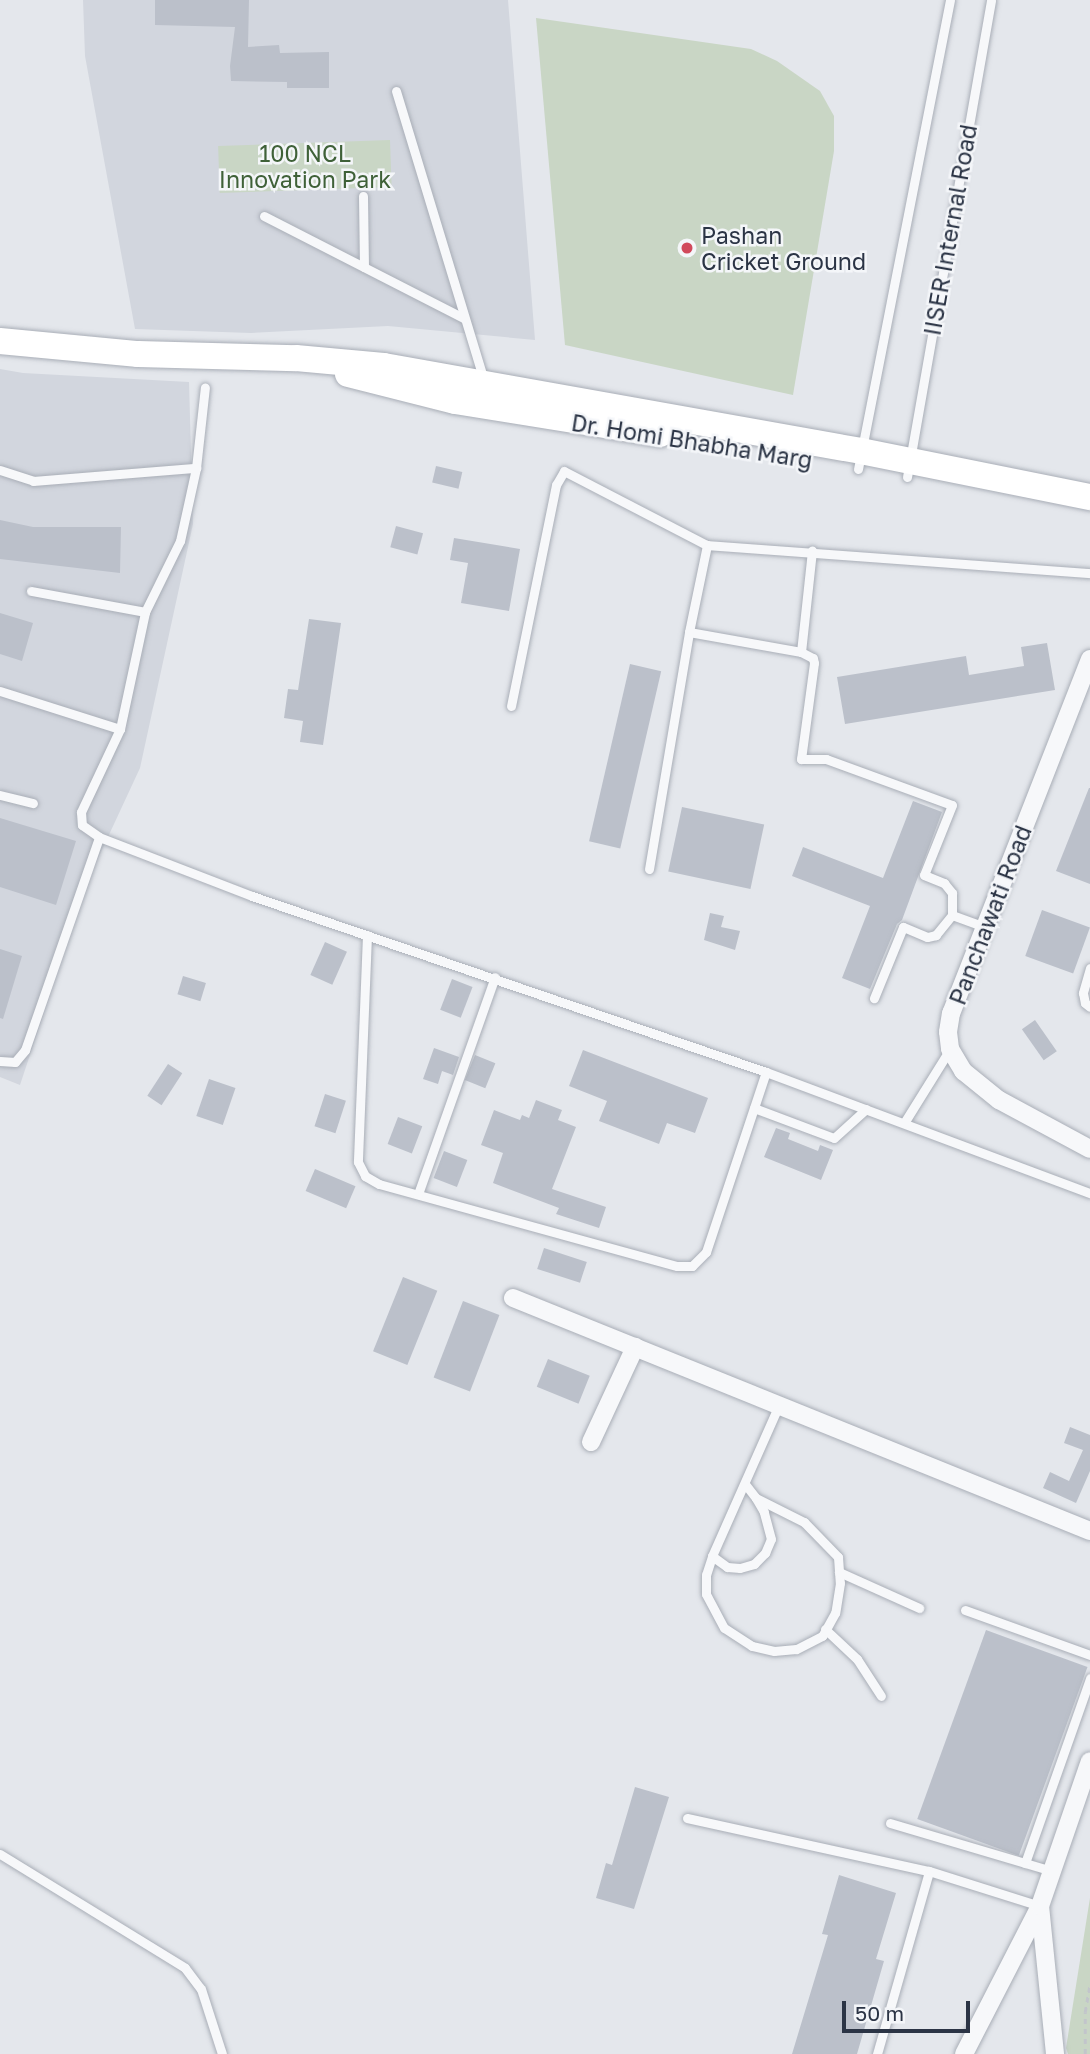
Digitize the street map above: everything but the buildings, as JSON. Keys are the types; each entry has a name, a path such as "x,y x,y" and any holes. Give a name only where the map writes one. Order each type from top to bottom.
{"main road":[{"name":"Dr. Homi Bhabha Marg","path":"0,341 138,354 296,358 380,384 490,397 908,469 1090,497"},
{"name":"Dr. Homi Bhabha Marg","path":"908,469 1090,514"}],"street":[{"name":"Panchawati Road","path":"950,1049 951,1013 1090,659"},
{"path":"950,1049 963,1071 999,1100 1090,1149"},
{"path":"513,1298 1090,1531"},
{"path":"591,1442 635,1347"},
{"path":"964,2054 1040,1906 1090,1761"},
{"path":"1040,1906 1055,2054"}],"lane":[{"name":"IISER Internal Road","path":"859,460 950,0"},
{"name":"IISER Internal Road","path":"908,469 991,0"},
{"path":"396,91 463,318 490,397"},
{"path":"363,196 364,267"},
{"path":"264,216 463,318"},
{"path":"205,387 196,468 180,541 145,612 120,729 80,812 82,825 99,837 252,896 766,1072 1090,1193"},
{"path":"0,470 33,481 196,468"},
{"path":"511,706 556,485 564,471 707,545 1090,573"},
{"path":"649,869 689,632 707,545"},
{"path":"801,652 812,551"},
{"path":"31,591 145,612"},
{"path":"689,632 801,652 813,658 800,759 826,759 952,805 925,875 944,883 952,893 951,915 936,935 927,937 903,927 874,998"},
{"path":"0,691 120,729"},
{"path":"0,795 33,803"},
{"path":"0,1060 15,1062 25,1050 99,837"},
{"path":"951,915 985,927"},
{"path":"367,934 358,1162 369,1179 677,1266 692,1266 706,1252 766,1072"},
{"path":"1090,968 1083,993 1085,1003 1090,1007"},
{"path":"418,1194 495,977"},
{"path":"904,1123 950,1049"},
{"path":"754,1108 834,1138 866,1109"},
{"path":"756,1498 804,1522 838,1558 835,1614 822,1636 796,1649 774,1651 752,1646 724,1628 711,1609 706,1594 706,1575 712,1556 779,1405"},
{"path":"712,1556 727,1567 740,1568 754,1564 765,1553 771,1539 764,1512 745,1484"},
{"path":"839,1572 919,1608"},
{"path":"965,1610 1090,1655"},
{"path":"825,1629 857,1659 881,1696"},
{"path":"1026,1863 1090,1678"},
{"path":"687,1818 929,1871 1040,1906"},
{"path":"890,1823 1052,1871"},
{"path":"0,1854 185,1968 201,1989 222,2054"},
{"path":"877,2054 929,1871"}],"path":[{"path":"1085,2054 1084,2012 1090,1983"}],"shaded area":[{"path":"83,0 508,0 535,340 388,326 251,333 135,329 85,56"},
{"path":"0,369 23,373 189,382 193,524 140,768 88,880 20,1085 0,1077"}],"green space":[{"name":"Pashan Cricket Ground","path":"536,18 751,49 777,61 820,91 834,116 834,151 793,395 565,345"},
{"name":"100 NCL Innovation Park","path":"390,140 392,187 220,193 218,146"},
{"path":"1090,1898 1090,2054 1068,2054 1066,2048"}],"place":[{"name":"Pashan Cricket Ground","path":"687,248"}]}
